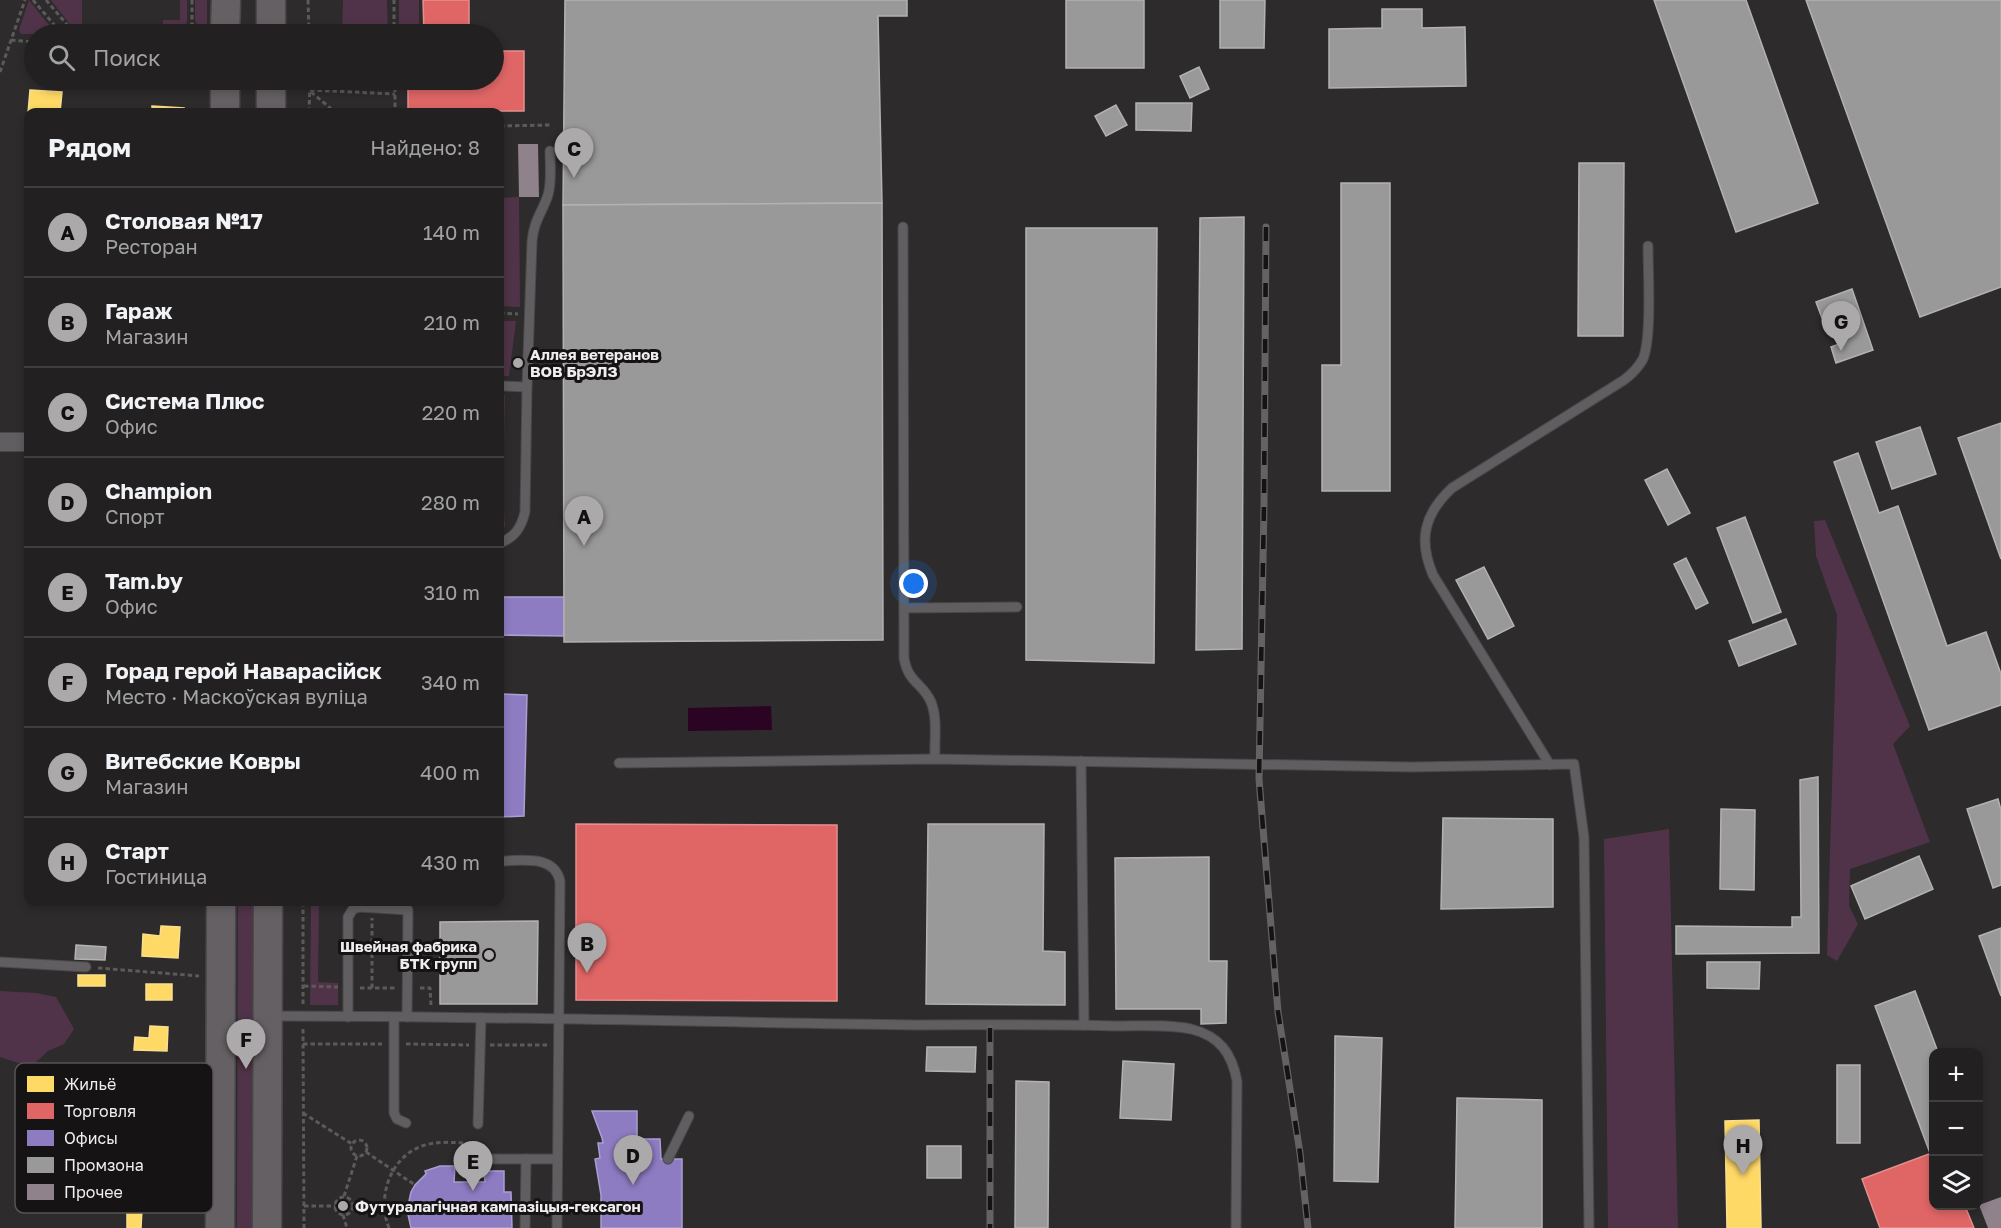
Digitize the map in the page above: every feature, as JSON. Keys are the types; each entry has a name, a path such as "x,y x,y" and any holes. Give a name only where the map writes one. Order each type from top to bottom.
{"main road":[{"path":"225,24 226,0"},
{"path":"271,0 271,24"},
{"path":"225,90 225,108"},
{"path":"271,90 271,108"},
{"path":"220,1228 221,906"},
{"path":"267,1228 268,906"}],"street":[{"path":"0,442 24,442"}],"lane":[{"path":"504,541 519,529 525,512 532,234 550,188 550,151"},
{"path":"903,227 905,666 930,701 934,721 934,759"},
{"path":"1550,765 1433,575 1425,552 1427,523 1441,498 1452,488 1624,380 1639,366 1644,357 1647,339 1648,246"},
{"path":"504,386 527,387"},
{"path":"904,608 1017,607"},
{"path":"619,763 934,759 1412,768 1574,764 1584,837 1590,1228"},
{"path":"1081,761 1084,1025"},
{"path":"504,861 546,862 559,876 560,1018 557,1228"},
{"path":"348,1017 348,917 356,908 408,906 407,1017"},
{"path":"0,962 86,967"},
{"path":"268,1016 1084,1025 1190,1029 1213,1038 1227,1052 1235,1069 1237,1081 1236,1228"},
{"path":"394,1017 394,1113 399,1121 406,1123"},
{"path":"478,1124 481,1018"},
{"path":"668,1159 689,1116"},
{"path":"480,1159 557,1160"},
{"path":"525,1228 526,1159"}],"path":[{"path":"0,72 2,60 25,0"},
{"path":"33,0 54,24"},
{"path":"46,0 67,24"},
{"path":"192,0 192,23"},
{"path":"308,0 309,24"},
{"path":"394,0 394,24"},
{"path":"41,9 50,4"},
{"path":"11,40 24,41"},
{"path":"310,90 395,94"},
{"path":"309,108 310,90"},
{"path":"310,90 330,108"},
{"path":"395,90 395,108"},
{"path":"504,126 550,125"},
{"path":"504,313 518,314"},
{"path":"303,906 303,1228"},
{"path":"372,908 372,988"},
{"path":"86,967 201,976"},
{"path":"304,986 430,988 431,1011"},
{"path":"303,1044 559,1046"},
{"path":"303,1113 352,1144"},
{"path":"352,1144 357,1140 362,1141 366,1144 366,1152"},
{"path":"352,1144 352,1151 357,1156"},
{"path":"389,1228 384,1205 386,1187 394,1170 412,1151 430,1144 477,1144 480,1159"},
{"path":"357,1156 366,1152"},
{"path":"366,1152 415,1185"},
{"path":"344,1197 357,1156"},
{"path":"343,1215 351,1211 353,1205 349,1198 338,1198 335,1206 337,1212 343,1215 347,1228"},
{"path":"353,1205 384,1205"},
{"path":"303,1206 335,1206"}],"shaded area":[{"path":"29,0 48,24 24,24 24,34 21,34 19,30"},
{"path":"51,0 82,0 82,24 70,24"},
{"path":"180,0 187,0 186,24 163,24 163,20 180,20"},
{"path":"195,0 207,0 207,24 196,24"},
{"path":"343,0 387,0 388,24 342,24"},
{"path":"399,0 419,0 419,24 399,24"},
{"path":"519,197 520,307 504,306 504,198"},
{"path":"504,321 516,321 509,376 504,376"},
{"path":"504,395 505,395 504,444"},
{"path":"1825,520 1910,726 1893,744 1930,842 1850,869 1849,906 1858,924 1837,961 1827,955 1837,615 1816,556 1814,521"},
{"path":"771,706 772,730 688,731 688,708"},
{"path":"1669,829 1678,1228 1608,1228 1604,839"},
{"path":"238,906 253,906 252,1228 237,1228"},
{"path":"311,906 319,906 318,982 338,983 338,1005 310,1005"},
{"path":"0,991 36,993 56,997 74,1029 64,1044 48,1051 35,1063 19,1063 0,1057"}],"building: Жильё":[{"path":"30,90 62,92 60,108 28,108"},
{"path":"152,106 184,108 152,108"},
{"path":"161,926 180,927 178,958 142,956 143,934 160,936"},
{"path":"78,975 105,975 105,986 78,986"},
{"path":"146,984 172,984 172,1000 146,1000"},
{"path":"150,1026 168,1027 167,1051 134,1050 135,1037 149,1038"},
{"path":"1759,1120 1761,1228 1727,1228 1725,1121"},
{"path":"127,1213 142,1213 141,1228 127,1228"}],"building: Торговля":[{"path":"423,0 469,0 469,24 424,24"},
{"path":"504,51 524,51 524,111 504,111 504,108 408,108 408,90 504,90"},
{"path":"576,824 837,825 837,1001 576,1000"},
{"path":"1929,1154 1929,1210 1967,1210 1974,1228 1880,1228 1862,1179"}],"building: Офисы":[{"path":"504,597 565,597 564,636 504,635"},
{"path":"504,694 527,695 524,816 504,817"},
{"path":"592,1111 637,1111 637,1139 660,1139 661,1159 682,1159 682,1228 601,1228 601,1195 595,1159 600,1158 598,1143 603,1143"},
{"path":"440,1166 455,1166 454,1182 485,1182 484,1171 504,1171 504,1192 511,1192 512,1228 411,1228 407,1210 411,1192 426,1174 425,1171"}],"building: Промзона":[{"path":"565,0 907,0 907,16 878,16 882,203 563,205"},
{"path":"1066,0 1144,0 1144,68 1066,68"},
{"path":"1220,0 1265,0 1264,48 1220,48"},
{"path":"1654,0 1746,0 1818,203 1736,232"},
{"path":"1806,0 2001,0 2001,287 1920,317"},
{"path":"1382,9 1422,9 1422,28 1465,27 1466,86 1329,88 1329,29 1382,28"},
{"path":"1199,67 1209,89 1190,98 1180,76"},
{"path":"1136,103 1192,103 1191,131 1136,130"},
{"path":"1116,105 1127,125 1106,136 1095,116"},
{"path":"1579,163 1624,163 1623,336 1578,336"},
{"path":"1341,183 1390,183 1390,491 1322,491 1322,365 1341,365"},
{"path":"882,203 883,640 564,642 563,205"},
{"path":"1244,217 1242,649 1196,650 1200,218"},
{"path":"1026,228 1157,228 1154,663 1026,660"},
{"path":"1852,289 1873,350 1836,363 1831,347 1839,344 1829,315 1822,318 1816,302"},
{"path":"2001,423 2001,559 1958,438"},
{"path":"1920,427 1936,474 1892,489 1876,442"},
{"path":"1858,453 1879,513 1898,506 1947,646 1986,632 2001,674 2001,705 1929,730 1834,462"},
{"path":"1667,469 1690,513 1668,525 1645,480"},
{"path":"1745,517 1781,612 1753,623 1717,528"},
{"path":"1686,558 1708,603 1696,609 1674,564"},
{"path":"1484,567 1514,626 1488,639 1456,580"},
{"path":"1786,619 1796,644 1739,666 1729,641"},
{"path":"1818,777 1819,953 1676,954 1676,926 1792,927 1792,917 1801,917 1800,780"},
{"path":"1998,799 2001,810 2001,885 1993,888 1967,809"},
{"path":"1721,809 1755,810 1754,890 1720,889"},
{"path":"1443,818 1553,819 1553,907 1441,909"},
{"path":"928,824 1044,824 1043,951 1065,952 1065,1005 926,1004"},
{"path":"1919,856 1933,889 1865,919 1851,886"},
{"path":"1209,857 1209,961 1227,961 1226,1023 1201,1024 1201,1009 1116,1009 1115,858"},
{"name":"Швейная фабрика БТК групп","path":"538,921 537,1004 440,1004 440,922"},
{"path":"2001,928 2001,996 1979,936"},
{"path":"76,945 106,947 105,960 75,959"},
{"path":"1707,962 1760,962 1759,989 1707,988"},
{"path":"1915,991 1936,1048 1929,1048 1929,1150 1875,1006"},
{"path":"1335,1036 1382,1038 1378,1182 1334,1181"},
{"path":"927,1047 976,1047 975,1072 926,1071"},
{"path":"1123,1061 1174,1064 1171,1120 1120,1118"},
{"path":"1837,1065 1860,1065 1860,1143 1837,1143"},
{"path":"1016,1081 1049,1082 1048,1228 1015,1228"},
{"path":"1457,1098 1542,1100 1542,1228 1455,1228"},
{"path":"927,1146 961,1146 961,1178 927,1178"}],"building: Прочее":[{"path":"518,144 538,144 539,197 519,197"},
{"path":"2001,1197 2001,1228 1988,1228 1981,1210 1983,1210 1983,1204"}],"railway":[{"path":"1266,227 1259,779 1278,1012 1300,1153 1308,1228"},
{"path":"990,1028 990,1228"}],"place":[{"name":"Система Плюс","path":"574,178"},
{"name":"Витебские Ковры","path":"1841,351"},
{"name":"Аллея ветеранов ВОВ БрЭЛЗ","path":"518,363"},
{"name":"Столовая №17","path":"584,546"},
{"name":"Швейная фабрика БТК групп","path":"489,955"},
{"name":"Гараж","path":"587,973"},
{"name":"Горад герой Наварасійск","path":"246,1069"},
{"name":"Старт","path":"1743,1175"},
{"name":"Champion","path":"633,1185"},
{"name":"Tam.by","path":"473,1191"},
{"name":"Футуралагічная кампазіцыя-гексагон","path":"343,1206"}]}
